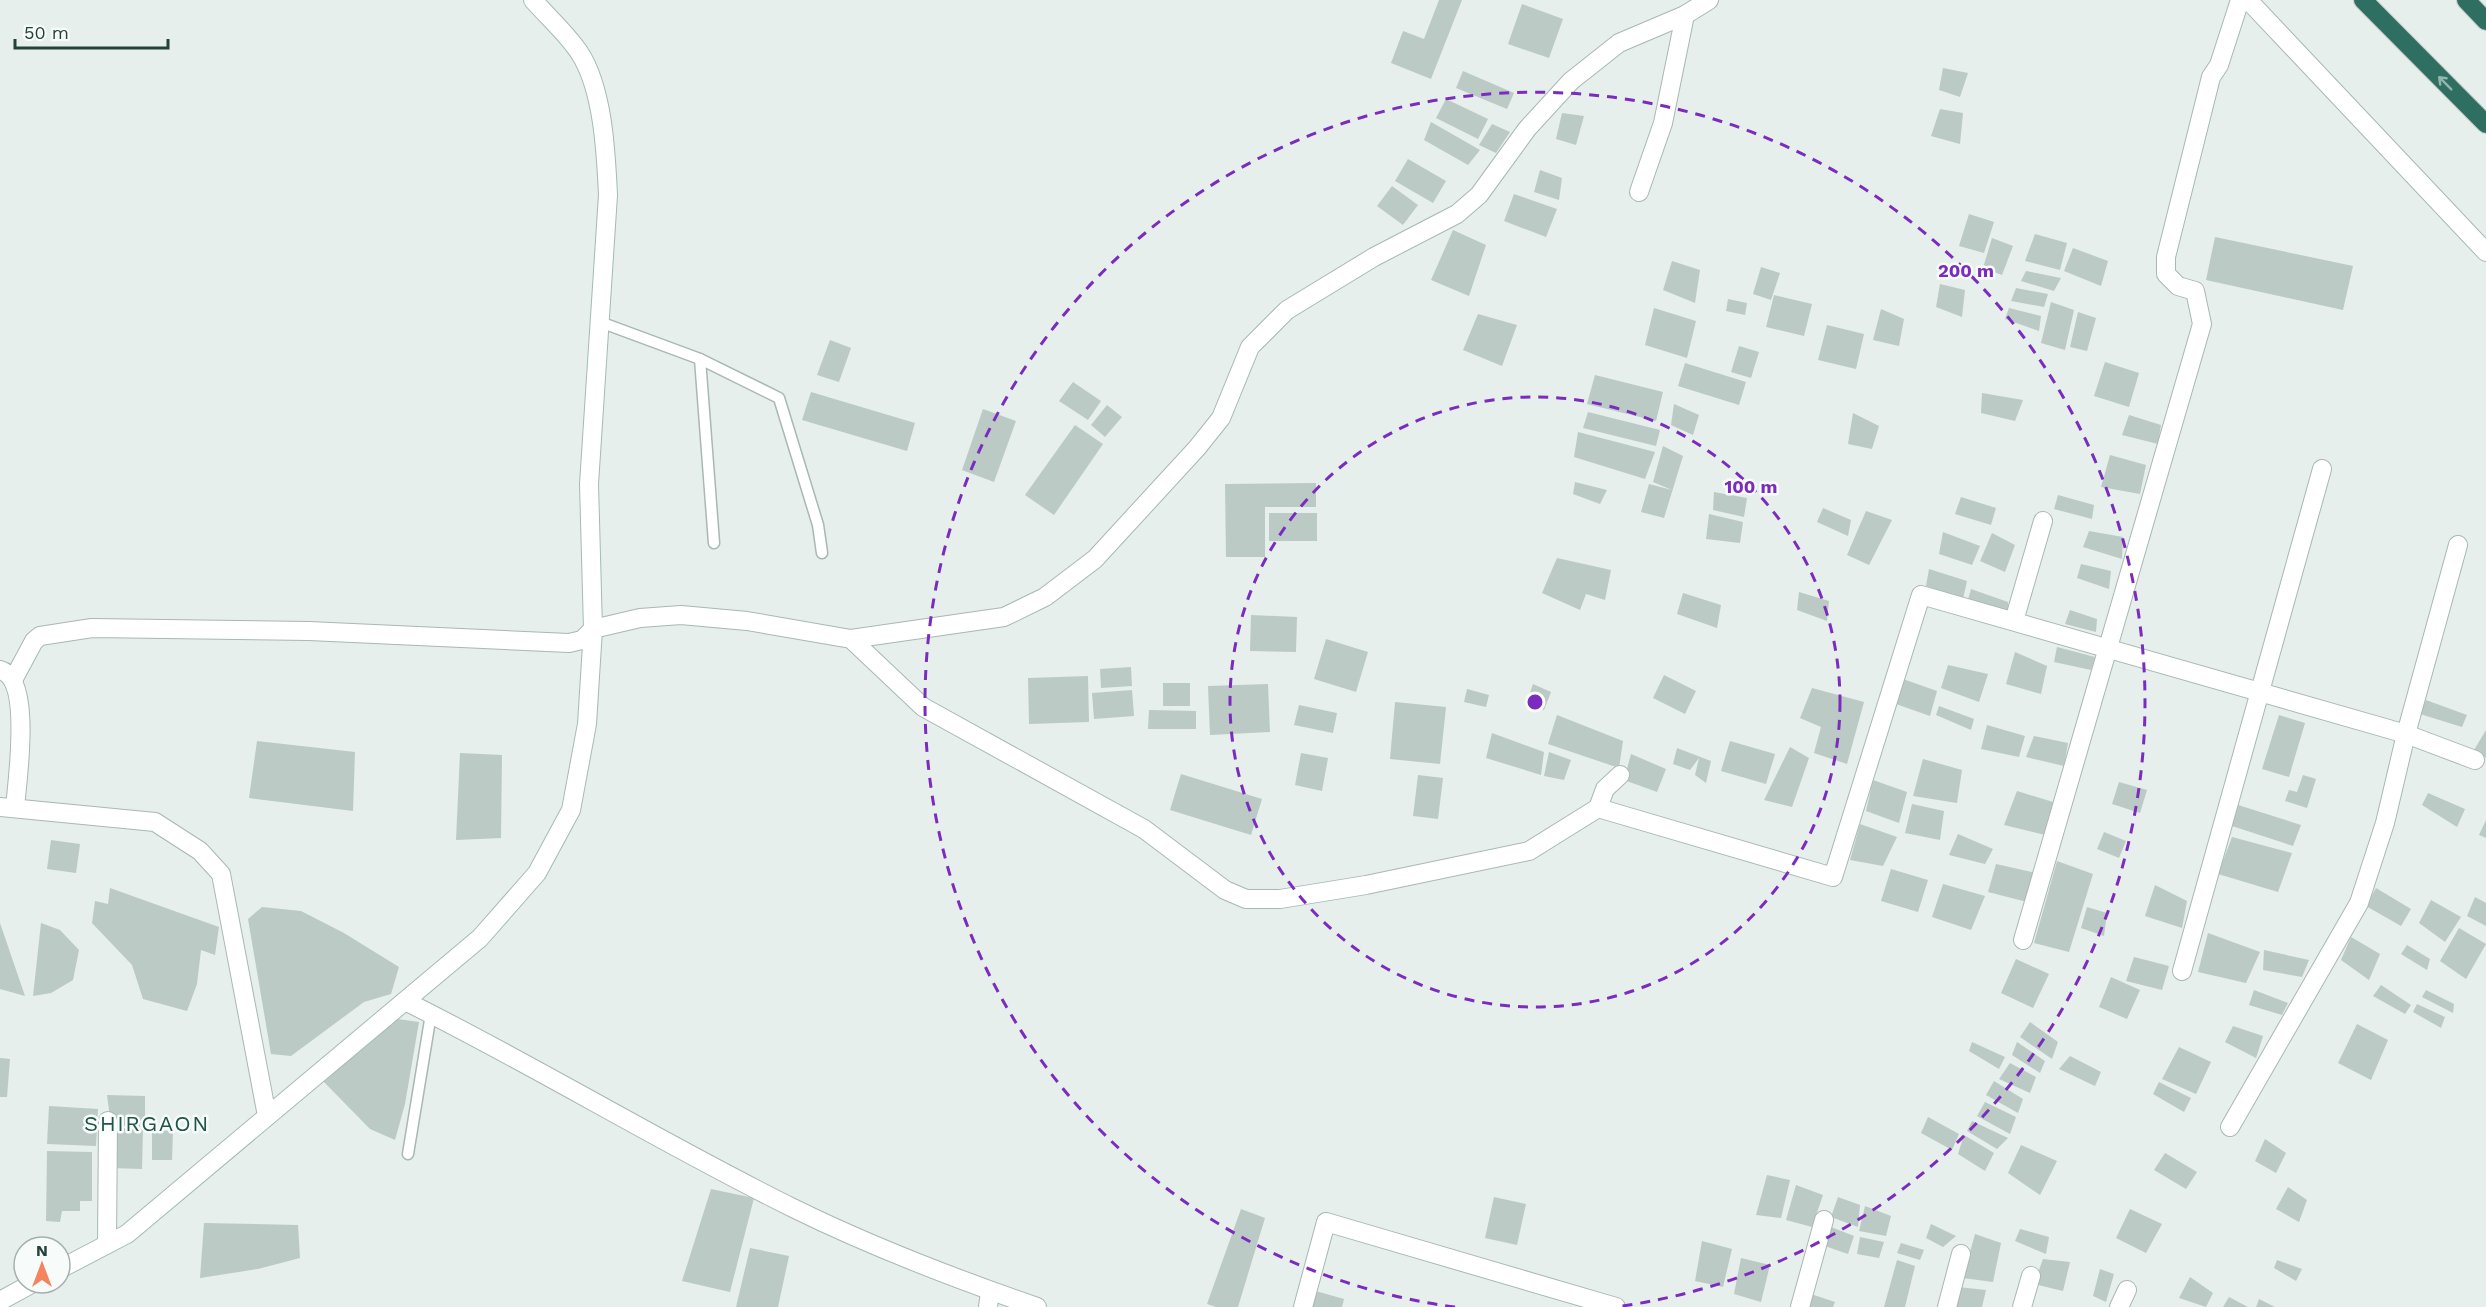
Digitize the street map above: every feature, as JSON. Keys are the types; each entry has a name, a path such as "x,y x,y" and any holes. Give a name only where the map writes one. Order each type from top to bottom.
{"highway":[{"path":"2363,0 2486,124"},
{"path":"2466,0 2486,21"}],"street":[{"path":"72,1263 127,1234 480,938 537,873 555,844 571,810 587,724 593,629 589,484 608,195 607,160 591,76 578,50 533,0"},
{"path":"267,1116 221,874 200,851 155,822 8,808 21,723 16,684 6,675 40,636 92,628 309,630 500,642 569,643 582,640 593,629 640,618 681,615 747,621 851,639 1004,617 1045,597 1095,559 1197,448 1221,418 1250,347 1287,310 1374,257 1456,214 1479,195 1527,129 1571,81 1619,43 1685,15 1709,0"},
{"path":"2023,940 2202,324 2195,291 2178,286 2166,274 2166,257 2211,77 2219,64 2240,0"},
{"path":"2248,0 2486,252"},
{"path":"1639,192 1664,123 1685,15"},
{"path":"2182,971 2322,469"},
{"path":"2014,621 2043,521"},
{"path":"2230,1127 2359,903 2385,823 2406,734 2458,545"},
{"path":"1598,808 1833,877 1921,595 2406,734 2475,760"},
{"path":"851,639 923,707 1144,829 1225,890 1246,899 1280,899 1366,885 1529,851 1598,808 1605,789 1620,775"},
{"path":"405,1001 794,1208 989,1299 1037,1307"},
{"path":"107,1244 108,1121"},
{"path":"1800,1307 1824,1220"},
{"path":"1303,1307 1326,1222 1616,1307"},
{"path":"1947,1307 1961,1254"},
{"path":"2022,1307 2031,1276"}],"lane":[{"path":"600,322 700,359 779,398 818,525 822,553"},
{"path":"700,359 714,543"},
{"path":"408,1154 431,1014"}],"building":[{"path":"1439,0 1462,0 1431,79 1391,63 1403,31 1424,39"},
{"path":"1522,4 1563,19 1549,58 1508,44"},
{"path":"1943,68 1968,73 1960,97 1939,90"},
{"path":"1463,71 1514,93 1507,109 1456,88"},
{"path":"1446,99 1488,119 1478,139 1436,118"},
{"path":"1940,109 1963,113 1960,144 1931,136"},
{"path":"1562,113 1584,116 1576,145 1556,139"},
{"path":"1431,122 1480,150 1468,165 1424,140"},
{"path":"1492,124 1510,132 1496,153 1479,145"},
{"path":"1408,159 1446,181 1433,203 1395,181"},
{"path":"1540,170 1562,178 1559,200 1534,192"},
{"path":"1392,186 1418,205 1403,225 1377,206"},
{"path":"1514,194 1557,209 1546,237 1504,221"},
{"path":"1969,214 1994,222 1984,253 1959,246"},
{"path":"1453,230 1486,245 1469,296 1431,280"},
{"path":"2035,234 2067,243 2060,270 2025,261"},
{"path":"2215,237 2353,266 2343,310 2206,280"},
{"path":"1992,238 2013,246 2002,275 1983,268"},
{"path":"2073,248 2108,261 2101,286 2064,271"},
{"path":"1672,261 1700,270 1695,303 1663,290"},
{"path":"1761,267 1780,273 1771,300 1753,294"},
{"path":"2026,271 2061,278 2054,291 2021,281"},
{"path":"1940,284 1965,290 1962,317 1936,307"},
{"path":"2016,288 2048,294 2044,307 2011,301"},
{"path":"1774,295 1812,304 1804,336 1766,327"},
{"path":"1728,299 1747,303 1745,315 1726,311"},
{"path":"2051,302 2074,310 2065,350 2041,343"},
{"path":"1654,308 1696,321 1687,358 1645,345"},
{"path":"2009,308 2041,316 2039,331 2005,319"},
{"path":"1881,309 1904,319 1899,346 1873,340"},
{"path":"2078,312 2096,318 2087,351 2070,347"},
{"path":"1478,314 1517,325 1502,366 1463,350"},
{"path":"1827,325 1864,334 1856,369 1818,360"},
{"path":"830,340 851,348 839,382 817,375"},
{"path":"1739,346 1759,352 1751,378 1731,372"},
{"path":"2105,362 2139,373 2129,407 2094,396"},
{"path":"1685,363 1746,382 1739,405 1678,386"},
{"path":"1595,375 1663,392 1656,421 1587,404"},
{"path":"1073,382 1101,401 1088,420 1059,401"},
{"path":"811,392 915,423 907,451 802,420"},
{"path":"1982,393 2023,400 2015,421 1981,413"},
{"path":"1674,404 1699,415 1693,435 1671,425"},
{"path":"1107,405 1122,417 1105,437 1091,425"},
{"path":"983,409 1016,421 994,482 962,470"},
{"path":"1588,412 1660,430 1656,446 1583,428"},
{"path":"1853,413 1879,426 1872,449 1848,444"},
{"path":"2129,415 2161,425 2158,444 2122,435"},
{"path":"1075,425 1103,444 1054,515 1025,495"},
{"path":"1578,432 1655,452 1645,479 1574,457"},
{"path":"1663,446 1683,456 1664,518 1641,512 1649,484 1672,490 1653,482"},
{"path":"2110,455 2146,465 2140,494 2101,487"},
{"path":"1575,482 1607,490 1600,504 1573,494"},
{"path":"1316,483 1316,507 1265,507 1265,557 1226,557 1225,484"},
{"path":"1714,492 1747,498 1744,517 1713,510"},
{"path":"2058,495 2094,505 2092,519 2054,509"},
{"path":"1961,497 1996,508 1991,525 1955,514"},
{"path":"1823,508 1851,520 1848,536 1817,522"},
{"path":"1866,511 1892,520 1869,565 1847,555"},
{"path":"1269,513 1317,513 1317,541 1269,541"},
{"path":"1709,514 1743,522 1740,543 1706,539"},
{"path":"2089,531 2123,537 2122,559 2083,547"},
{"path":"1943,532 1980,546 1972,565 1939,554"},
{"path":"1992,533 2015,545 2005,572 1980,561"},
{"path":"1557,558 1611,570 1605,600 1586,594 1580,610 1542,593"},
{"path":"2081,564 2111,571 2109,589 2077,578"},
{"path":"1929,569 1967,581 1963,599 1926,586"},
{"path":"1971,589 2008,602 2008,615 1967,603"},
{"path":"1799,592 1829,601 1827,621 1797,610"},
{"path":"1683,593 1721,605 1717,628 1677,614"},
{"path":"2070,610 2097,619 2096,632 2065,624"},
{"path":"1251,615 1297,617 1296,652 1250,651"},
{"path":"1326,639 1368,652 1356,692 1314,679"},
{"path":"2057,647 2095,657 2091,670 2054,662"},
{"path":"2015,652 2047,666 2041,694 2006,684"},
{"path":"1948,665 1988,674 1979,702 1941,688"},
{"path":"1131,667 1132,686 1101,688 1100,669"},
{"path":"1664,675 1696,691 1685,714 1653,698"},
{"path":"1088,676 1089,722 1029,724 1028,678"},
{"path":"1903,679 1937,691 1930,716 1896,704"},
{"path":"1163,683 1190,683 1190,706 1163,706"},
{"path":"1268,684 1270,732 1210,735 1208,686"},
{"path":"1533,684 1551,692 1544,710 1527,702"},
{"path":"1812,688 1864,702 1847,764 1814,753 1821,727 1800,718"},
{"path":"1467,689 1489,695 1486,707 1464,702"},
{"path":"1132,690 1134,716 1094,719 1092,693"},
{"path":"2426,700 2467,715 2462,727 2420,714"},
{"path":"1395,702 1446,707 1440,764 1390,759"},
{"path":"1299,705 1337,713 1333,733 1294,725"},
{"path":"1939,706 1974,719 1971,730 1936,715"},
{"path":"1149,710 1196,711 1196,729 1148,729"},
{"path":"1557,715 1623,741 1619,768 1548,744"},
{"path":"2279,715 2305,723 2289,777 2262,769"},
{"path":"1987,725 2025,736 2019,757 1981,749"},
{"path":"2486,730 2486,758 2474,750"},
{"path":"1492,733 1544,752 1541,775 1486,758"},
{"path":"2034,736 2068,743 2064,766 2026,757"},
{"path":"257,741 355,752 353,811 249,798"},
{"path":"1730,741 1775,754 1766,784 1721,771"},
{"path":"1790,747 1809,758 1792,807 1764,800"},
{"path":"1677,748 1711,761 1706,783 1695,775 1699,758 1690,770 1673,764"},
{"path":"1549,752 1571,760 1564,780 1544,776"},
{"path":"460,753 502,755 501,838 456,840"},
{"path":"1301,753 1328,758 1322,791 1295,785"},
{"path":"1631,754 1666,769 1657,792 1624,780"},
{"path":"1923,759 1962,770 1957,803 1913,796"},
{"path":"1181,774 1262,799 1251,835 1170,810"},
{"path":"1418,775 1443,778 1438,819 1413,816"},
{"path":"2303,775 2316,779 2307,808 2285,801 2289,790 2297,792"},
{"path":"1873,780 1907,792 1899,823 1866,811"},
{"path":"2119,782 2147,790 2140,813 2112,804"},
{"path":"2017,791 2053,802 2045,835 2004,825"},
{"path":"2428,793 2465,809 2457,827 2422,805"},
{"path":"1912,804 1944,811 1940,840 1905,833"},
{"path":"2235,804 2301,825 2293,846 2229,825"},
{"path":"2486,820 2486,838 2479,835"},
{"path":"1860,824 1897,837 1883,866 1850,860"},
{"path":"2104,832 2126,841 2119,858 2097,849"},
{"path":"1958,834 1993,849 1985,864 1949,855"},
{"path":"2232,837 2292,853 2278,892 2218,874"},
{"path":"51,840 80,844 76,873 47,869"},
{"path":"2057,861 2093,874 2069,952 2034,943"},
{"path":"1996,864 2036,873 2027,902 1988,892"},
{"path":"1891,869 1928,880 1918,912 1881,901"},
{"path":"1943,884 1985,896 1971,930 1932,917"},
{"path":"2155,885 2187,901 2182,928 2145,916"},
{"path":"110,888 219,927 215,955 201,950 197,984 187,1011 143,999 132,965 92,923 95,901 108,904"},
{"path":"2376,888 2411,909 2401,926 2366,906"},
{"path":"2475,897 2486,903 2486,926 2467,916"},
{"path":"2431,900 2461,917 2445,942 2419,923"},
{"path":"262,907 301,911 344,933 399,967 391,994 364,1002 291,1056 271,1054 248,919"},
{"path":"2087,907 2107,913 2104,936 2081,928"},
{"path":"0,923 25,996 0,989"},
{"path":"41,923 60,930 79,950 73,980 51,993 33,996"},
{"path":"2459,928 2486,944 2466,979 2440,961"},
{"path":"2208,933 2260,952 2246,983 2198,972"},
{"path":"2351,937 2380,954 2369,980 2341,960"},
{"path":"2407,945 2430,959 2427,970 2401,954"},
{"path":"2264,950 2309,960 2302,977 2263,970"},
{"path":"2134,957 2169,966 2162,990 2126,981"},
{"path":"2016,959 2049,974 2033,1008 2001,993"},
{"path":"2111,977 2140,990 2127,1019 2099,1007"},
{"path":"2381,985 2411,1005 2405,1014 2373,996"},
{"path":"2254,990 2288,1003 2282,1015 2249,1005"},
{"path":"2426,990 2454,1004 2453,1013 2422,997"},
{"path":"2417,1004 2445,1017 2441,1028 2413,1012"},
{"path":"390,1018 419,1022 405,1104 395,1140 370,1129 323,1081"},
{"path":"2030,1022 2058,1042 2052,1059 2020,1037"},
{"path":"2357,1024 2388,1040 2371,1080 2338,1063"},
{"path":"2233,1026 2263,1036 2256,1058 2225,1042"},
{"path":"1972,1042 2005,1057 1999,1069 1969,1051"},
{"path":"2017,1042 2045,1061 2040,1073 2012,1055"},
{"path":"2179,1047 2211,1062 2196,1094 2162,1079"},
{"path":"2070,1056 2101,1072 2095,1086 2059,1069"},
{"path":"0,1058 10,1059 7,1097 0,1097"},
{"path":"2010,1063 2036,1077 2030,1093 1999,1079"},
{"path":"1994,1081 2023,1099 2018,1113 1986,1095"},
{"path":"2159,1082 2191,1098 2184,1112 2153,1094"},
{"path":"107,1095 145,1096 145,1127 111,1125"},
{"path":"1985,1102 2016,1117 2010,1134 1977,1116"},
{"path":"49,1106 98,1109 96,1146 47,1144"},
{"path":"1928,1117 1959,1134 1952,1150 1921,1133"},
{"path":"1972,1121 2008,1138 1997,1149 1967,1131"},
{"path":"110,1128 143,1129 142,1169 111,1168"},
{"path":"152,1130 173,1131 172,1160 152,1160"},
{"path":"1964,1135 1994,1153 1985,1171 1958,1154"},
{"path":"2265,1139 2286,1153 2276,1173 2255,1161"},
{"path":"2021,1145 2057,1161 2040,1195 2008,1173"},
{"path":"47,1151 92,1152 92,1201 80,1201 80,1211 62,1211 60,1222 46,1221"},
{"path":"2165,1153 2197,1172 2186,1189 2154,1170"},
{"path":"1767,1175 1790,1180 1781,1218 1756,1215"},
{"path":"1796,1185 1823,1195 1812,1227 1786,1220"},
{"path":"2288,1187 2307,1200 2299,1222 2276,1209"},
{"path":"711,1189 754,1198 730,1292 682,1281"},
{"path":"1494,1197 1526,1204 1517,1245 1485,1238"},
{"path":"1838,1197 1860,1205 1858,1227 1831,1217"},
{"path":"1865,1206 1891,1216 1886,1236 1859,1231"},
{"path":"1241,1209 1265,1218 1238,1307 1216,1307 1207,1304"},
{"path":"2130,1209 2162,1224 2146,1253 2116,1238"},
{"path":"204,1223 298,1225 300,1258 258,1269 200,1278"},
{"path":"1931,1224 1956,1236 1943,1247 1926,1238"},
{"path":"1831,1227 1854,1236 1848,1254 1822,1245"},
{"path":"2020,1229 2049,1237 2046,1254 2015,1241"},
{"path":"1975,1234 2001,1243 1993,1282 1963,1278"},
{"path":"1860,1237 1884,1242 1879,1258 1857,1254"},
{"path":"1702,1241 1732,1249 1723,1287 1695,1281"},
{"path":"1901,1243 1924,1250 1920,1260 1897,1253"},
{"path":"750,1248 789,1256 778,1307 736,1307"},
{"path":"1741,1258 1770,1265 1761,1302 1734,1294"},
{"path":"2043,1259 2070,1262 2063,1291 2034,1284"},
{"path":"1897,1260 1915,1266 1905,1307 1884,1307"},
{"path":"2277,1260 2302,1269 2296,1281 2274,1268"},
{"path":"2100,1269 2114,1274 2106,1302 2093,1296"},
{"path":"2190,1277 2213,1293 2206,1307 2179,1298"},
{"path":"1958,1287 1986,1290 1982,1307 1952,1307"},
{"path":"1312,1290 1344,1299 1342,1307 1309,1307"},
{"path":"1811,1294 1835,1302 1833,1307 1806,1307"},
{"path":"2229,1297 2248,1307 2223,1307"},
{"path":"2259,1299 2275,1307 2256,1307"}],"district":[{"name":"SHIRGAON","path":"147,1123"}]}
